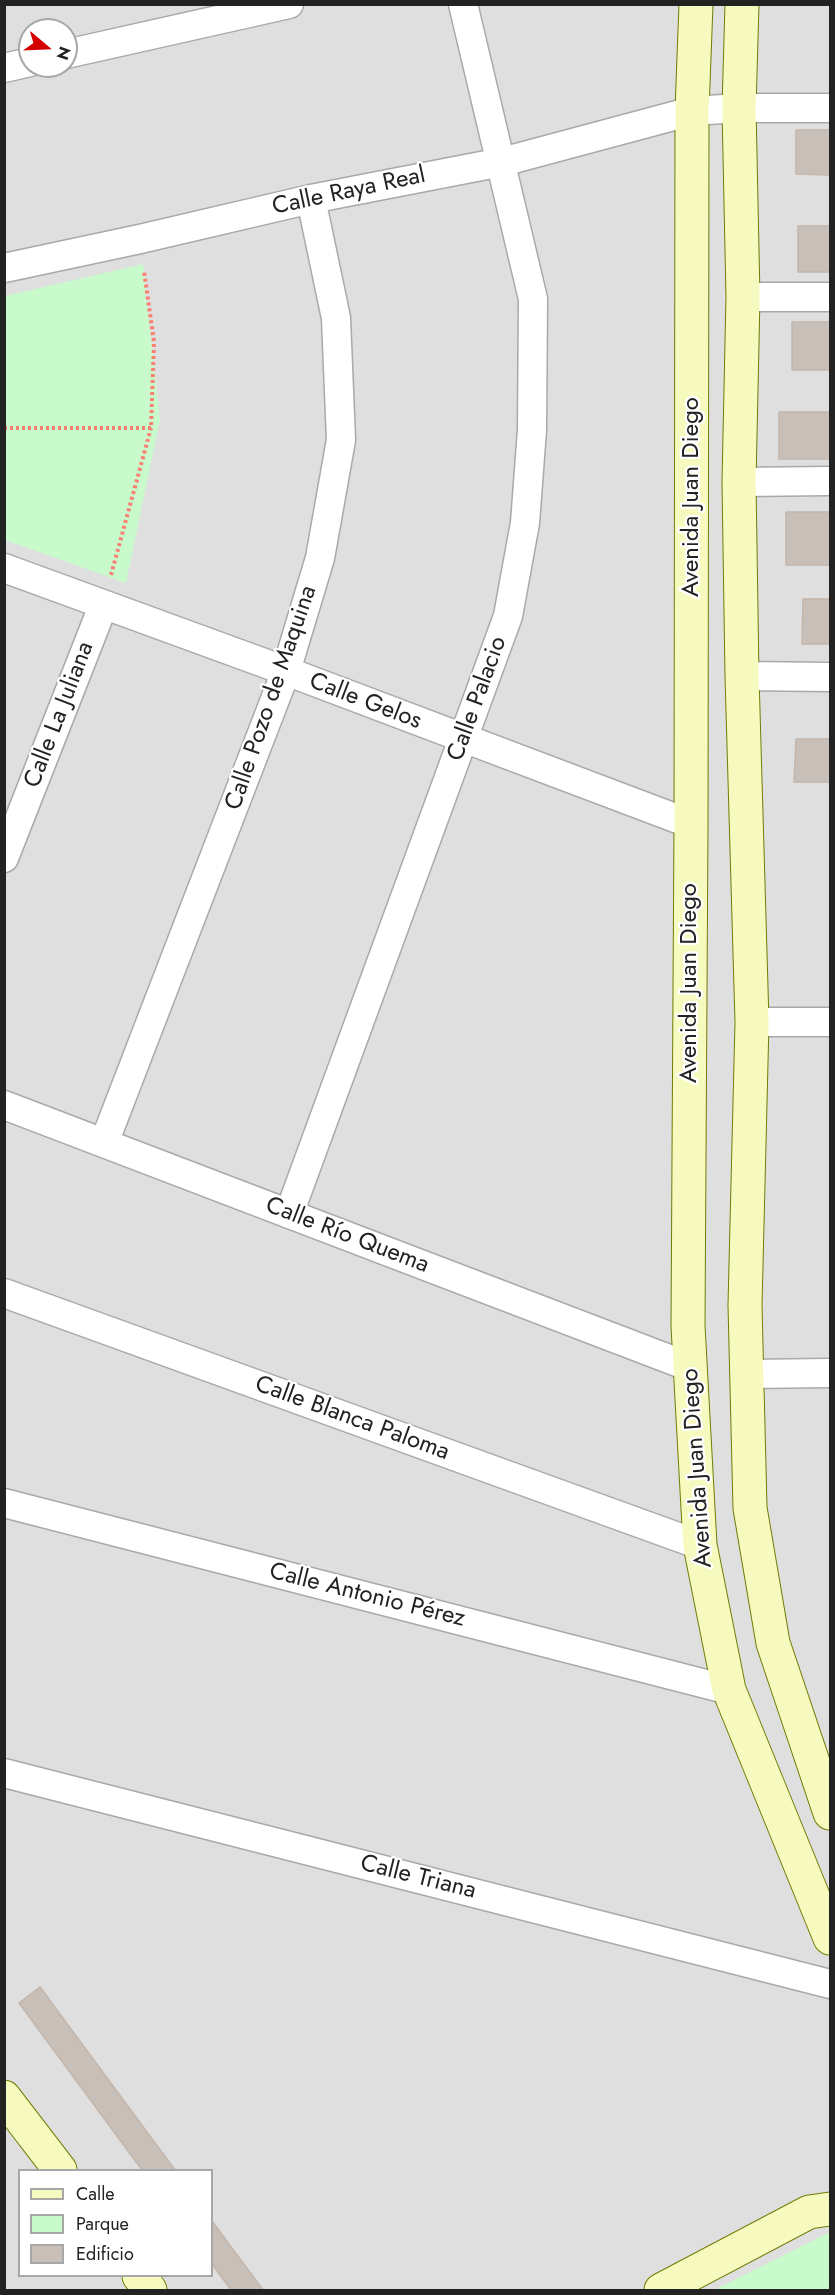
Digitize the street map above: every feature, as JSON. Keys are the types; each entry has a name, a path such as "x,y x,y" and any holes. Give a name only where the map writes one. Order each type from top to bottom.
{"street":[{"path":"78,51 289,4"},
{"name":"Calle Palacio","path":"289,1214 508,616 525,523 532,430 533,299 463,4"},
{"name":"Avenida Juan Diego","path":"696,4 692,111 692,824 687,1326 700,1545 729,1690 831,1938"},
{"name":"Avenida Juan Diego","path":"742,4 739,108 743,297 740,482 742,676 752,1022 745,1305 750,1508 773,1643 831,1813"},
{"name":"Calle Raya Real","path":"4,268 310,199 502,162 692,111 739,108 831,108"},
{"name":"Calle Pozo de Maquina","path":"104,1143 286,671 320,558 341,440 336,318 310,199"},
{"path":"743,297 831,297"},
{"path":"740,482 831,481"},
{"name":"Calle Gelos","path":"4,568 286,671 692,824"},
{"name":"Calle La Juliana","path":"4,858 103,606"},
{"path":"742,676 831,677"},
{"path":"752,1022 831,1022"},
{"name":"Calle Río Quema","path":"4,1105 690,1367"},
{"name":"Calle Blanca Paloma","path":"4,1293 700,1545"},
{"path":"748,1374 831,1373"},
{"name":"Calle Antonio Pérez","path":"4,1503 729,1690"},
{"name":"Calle Triana","path":"4,1773 831,1984"},
{"path":"4,2097 59,2169"},
{"path":"661,2290 809,2212 831,2209"},
{"path":"140,2277 150,2290"}],"path":[{"path":"103,606 151,428 154,342 140,239"},
{"path":"4,428 151,428"}],"shaded area":[{"path":"5,5 830,5 830,2290 5,2290"}],"green space":[{"path":"143,264 160,419 126,583 5,540 5,296"},
{"path":"830,2232 830,2290 714,2290"}],"building":[{"path":"796,130 830,130 830,175 796,174"},
{"path":"798,226 830,226 830,272 798,272"},
{"path":"792,322 830,322 830,370 792,370"},
{"path":"779,412 830,412 830,459 779,459"},
{"path":"786,512 830,512 830,565 786,565"},
{"path":"803,599 830,599 830,644 802,644"},
{"path":"796,739 830,739 830,782 794,782"},
{"path":"40,1987 174,2169 141,2169 19,2003"},
{"path":"213,2222 263,2290 231,2290 213,2265"}]}
